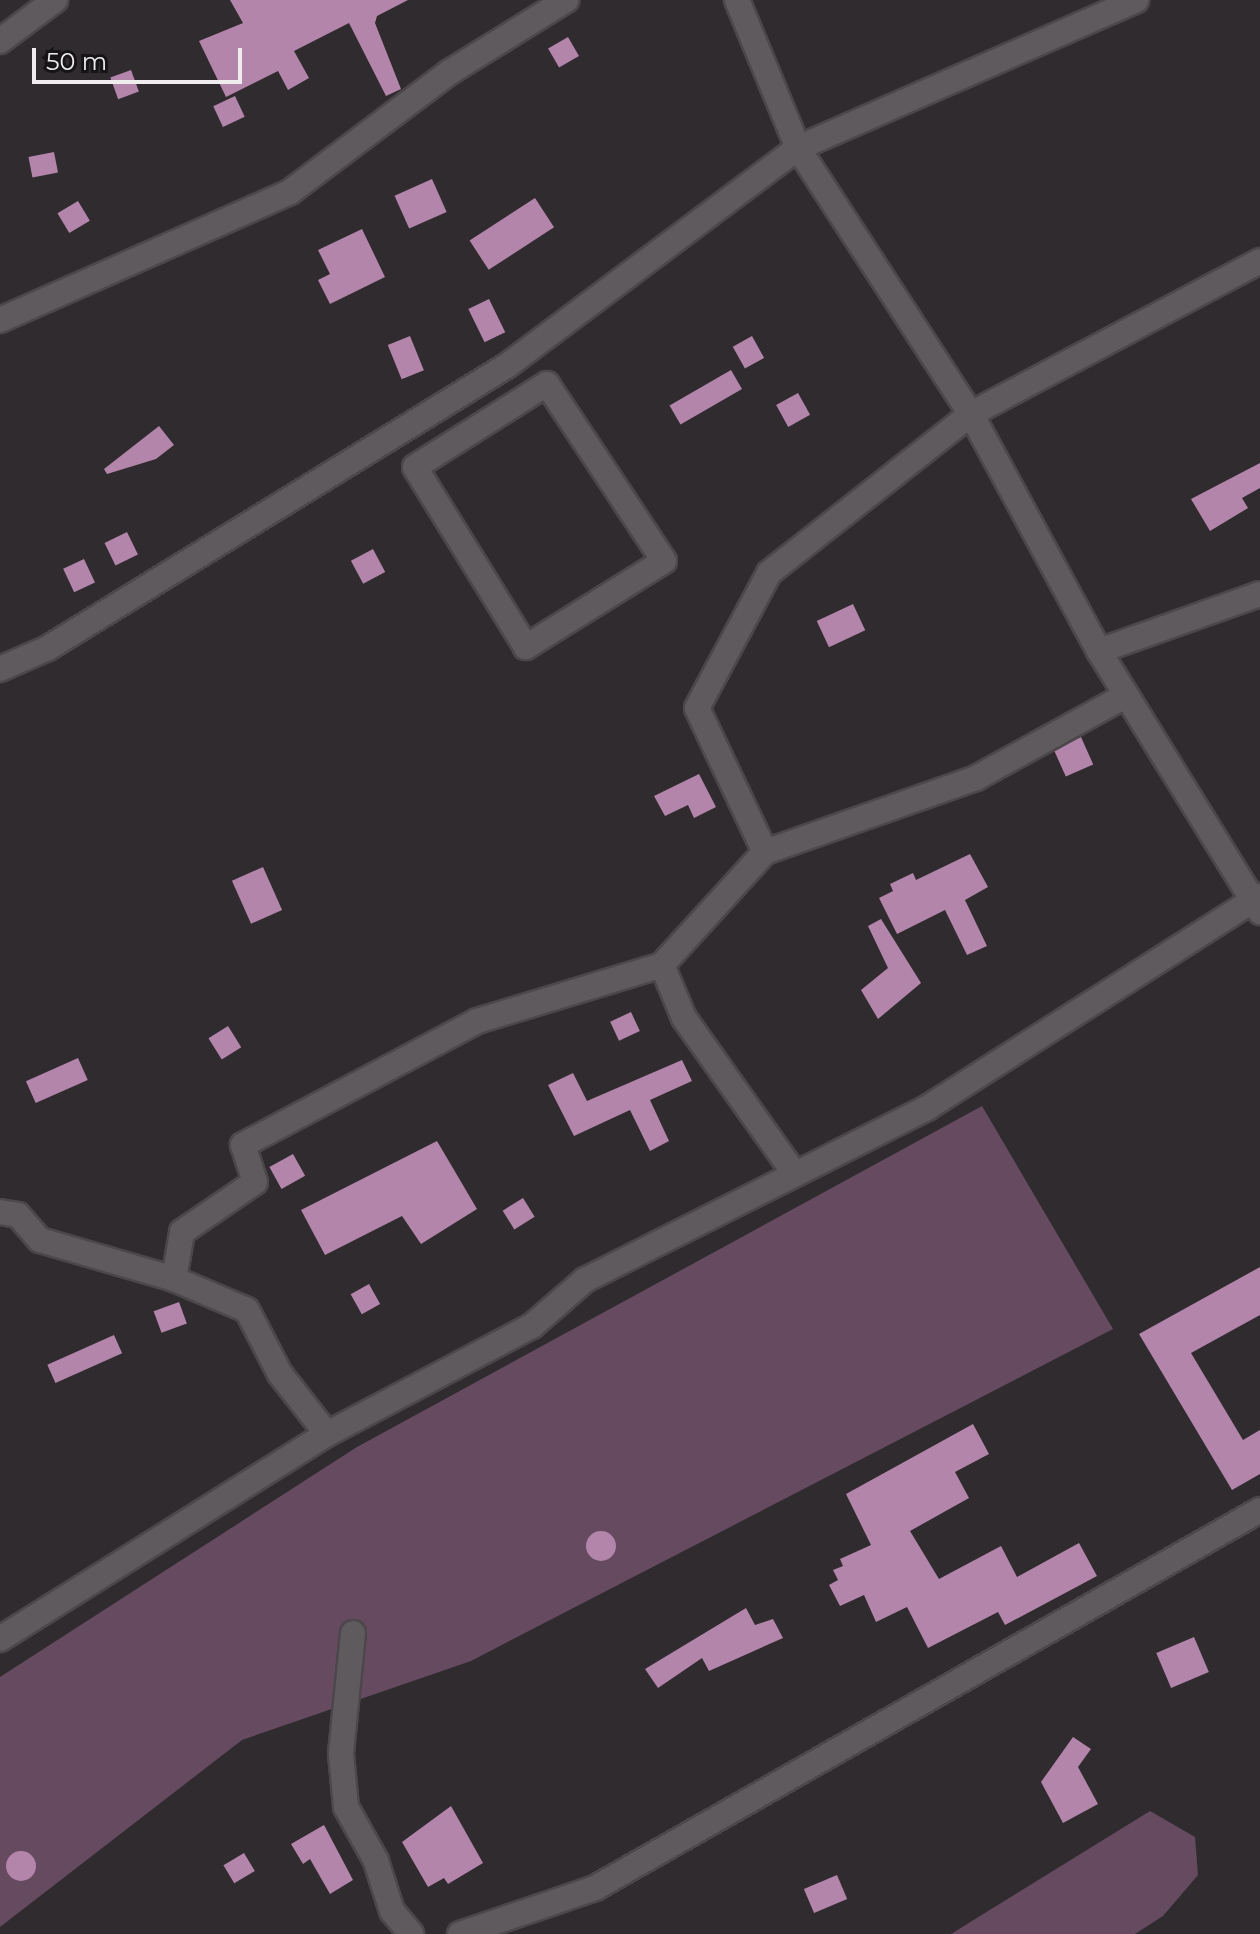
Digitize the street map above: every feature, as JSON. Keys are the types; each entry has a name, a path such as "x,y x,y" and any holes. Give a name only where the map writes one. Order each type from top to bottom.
{"street":[{"path":"0,41 55,0"},
{"path":"0,320 290,192 450,72 566,0"},
{"path":"0,1639 327,1434 532,1326 585,1280 927,1108 1257,903 1125,696 971,414 798,148 737,0"},
{"path":"0,669 48,648 508,365 798,148 1136,0"},
{"path":"765,852 697,708 769,573 971,414 1260,261"},
{"path":"547,384 664,561 526,647 415,467 547,384"},
{"path":"1099,651 1260,594"},
{"path":"174,1279 182,1232 255,1182 243,1145 477,1021 662,965 765,852 976,778 1125,696"},
{"path":"662,965 684,1018 794,1173"},
{"path":"0,1212 18,1215 40,1240 174,1279 247,1310 280,1374 327,1434"},
{"path":"460,1934 595,1888 1260,1510"},
{"path":"353,1633 341,1754 346,1807 376,1861 392,1911 411,1934"}],"shaded area":[{"path":"982,1106 1113,1329 471,1661 242,1740 0,1927 0,1677 357,1447"},
{"path":"1150,1811 1195,1837 1198,1875 1163,1916 1135,1934 951,1934"}],"building":[{"path":"230,0 408,0 377,16 375,23 401,89 386,96 349,23 294,51 309,78 288,90 278,71 226,97 199,41 243,23"},
{"path":"568,37 579,56 559,68 548,49"},
{"path":"131,70 139,92 118,99 110,78"},
{"path":"235,96 245,117 223,127 213,106"},
{"path":"54,152 58,173 32,178 28,157"},
{"path":"432,179 447,212 409,229 395,196"},
{"path":"535,198 554,227 489,270 470,240"},
{"path":"78,201 90,221 69,233 57,213"},
{"path":"362,229 385,277 330,304 318,280 330,274 318,250"},
{"path":"489,299 505,332 485,342 468,309"},
{"path":"410,336 424,370 402,379 388,345"},
{"path":"752,336 764,358 745,369 733,347"},
{"path":"731,370 742,389 681,425 670,406"},
{"path":"798,393 810,415 788,427 776,405"},
{"path":"159,426 174,445 156,459 107,474 104,469"},
{"path":"1260,463 1260,488 1242,498 1248,508 1210,531 1191,499"},
{"path":"127,532 138,554 115,565 105,543"},
{"path":"373,549 385,572 363,584 351,561"},
{"path":"84,559 95,583 74,592 63,569"},
{"path":"853,604 865,630 829,647 817,621"},
{"path":"1081,737 1093,764 1066,777 1054,749"},
{"path":"699,774 716,807 694,818 688,805 665,816 654,796"},
{"path":"970,854 988,887 965,900 987,946 967,955 945,910 897,934 879,898 893,891 890,884 913,873 916,880"},
{"path":"263,867 282,910 251,924 232,881"},
{"path":"881,919 921,983 878,1019 861,990 888,968 868,926"},
{"path":"631,1012 640,1031 619,1041 610,1022"},
{"path":"228,1026 241,1047 222,1059 208,1038"},
{"path":"78,1058 88,1080 36,1103 26,1081"},
{"path":"682,1060 692,1081 650,1100 669,1141 650,1151 630,1110 574,1136 548,1085 573,1073 587,1101"},
{"path":"437,1141 477,1209 421,1244 402,1216 325,1255 301,1210"},
{"path":"293,1154 305,1176 282,1189 269,1167"},
{"path":"523,1198 535,1217 514,1229 503,1211"},
{"path":"1260,1267 1260,1315 1191,1353 1243,1440 1260,1430 1260,1474 1232,1490 1139,1334"},
{"path":"369,1284 380,1304 362,1314 351,1294"},
{"path":"179,1302 187,1324 161,1333 154,1311"},
{"path":"114,1335 122,1353 55,1383 47,1365"},
{"path":"973,1424 989,1454 955,1472 969,1498 910,1531 939,1579 1001,1546 1017,1577 1079,1543 1097,1576 1005,1625 998,1612 928,1648 907,1607 876,1622 864,1595 840,1606 829,1585 838,1580 833,1570 843,1566 840,1559 871,1545 846,1494"},
{"path":"601,1531 612,1535 616,1546 612,1557 601,1561 590,1557 586,1546 590,1535"},
{"path":"746,1608 755,1625 773,1619 783,1638 709,1671 702,1658 658,1688 645,1669"},
{"path":"1194,1637 1209,1672 1171,1688 1156,1653"},
{"path":"1073,1737 1091,1749 1078,1767 1098,1804 1063,1823 1041,1782"},
{"path":"451,1806 483,1863 448,1884 444,1878 428,1887 402,1842"},
{"path":"324,1825 353,1880 330,1894 310,1859 303,1864 291,1844"},
{"path":"21,1851 27,1852 35,1860 35,1872 27,1880 21,1881 15,1880 7,1872 6,1866 7,1860 15,1852"},
{"path":"244,1853 255,1871 234,1883 223,1865"},
{"path":"837,1875 847,1899 814,1913 804,1889"}]}
